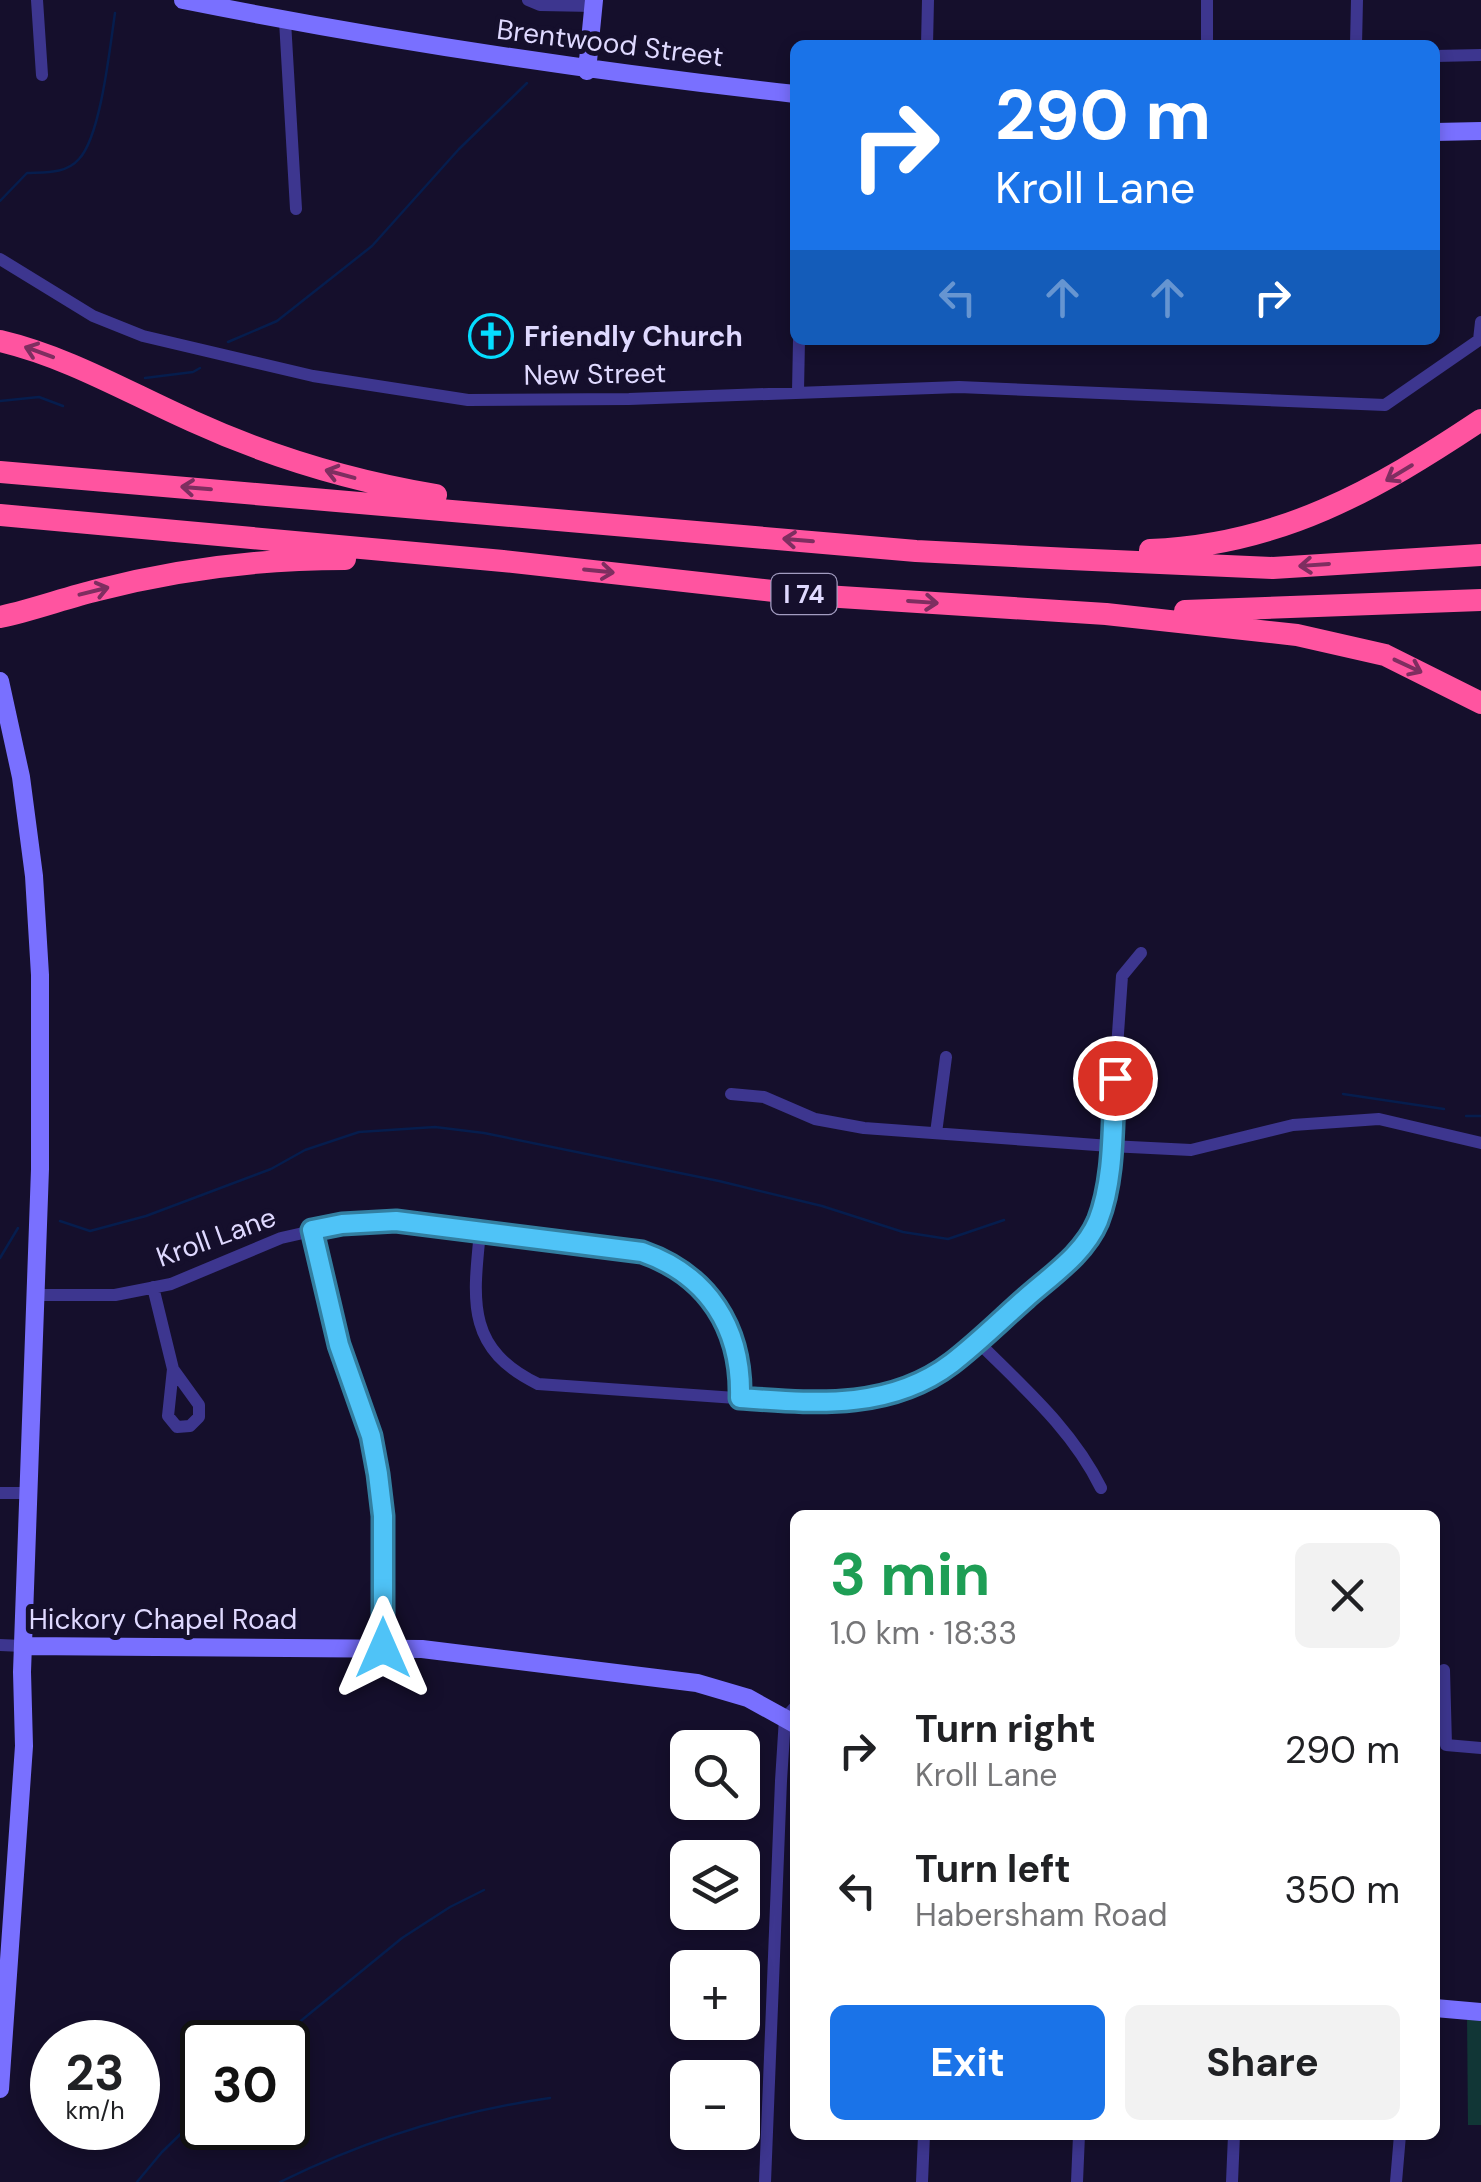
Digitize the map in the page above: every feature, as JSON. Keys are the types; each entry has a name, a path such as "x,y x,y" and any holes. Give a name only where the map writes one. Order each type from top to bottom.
{"highway":[{"path":"0,341 46,354 280,457 403,489 531,505 572,519"},
{"path":"1070,560 1103,550 1175,549 1214,543 1284,526 1381,484 1481,420"},
{"name":"I 74","path":"0,472 1070,560 1273,568 1481,555"},
{"name":"I 74","path":"0,515 502,560 809,595 1106,614 1481,600"},
{"path":"0,617 165,574 242,563 358,560 466,568 502,560"},
{"path":"1106,614 1297,635 1385,654 1481,702"}],"street":[{"path":"37,0 42,75"},
{"name":"Brentwood Street","path":"183,0 588,70 790,93"},
{"path":"528,0 540,5 594,3 588,70"},
{"path":"927,40 928,0"},
{"path":"1207,0 1207,40"},
{"path":"1356,40 1357,0"},
{"path":"285,20 296,209"},
{"path":"1440,56 1481,55"},
{"path":"1440,132 1481,132"},
{"name":"New Street","path":"0,259 93,316 143,336 389,389 468,400 527,402 959,387 1385,406 1479,340 1481,322"},
{"path":"798,391 799,345"},
{"path":"0,681 21,777 34,876 40,975 40,1170 23,1646 24,1746 6,1921 0,2089"},
{"path":"480,1232 474,1296 477,1320 494,1352 519,1375 538,1384 820,1404 880,1398 922,1382 978,1341 1080,1250 1098,1221 1108,1176 1122,976 1141,952"},
{"path":"936,1133 946,1057"},
{"path":"731,1094 764,1098 814,1118 864,1128 1110,1146 1191,1150 1294,1124 1379,1119 1481,1143"},
{"name":"Kroll Lane","path":"33,1295 114,1295 153,1287 228,1262 282,1238 342,1224 396,1221 642,1252 679,1268 707,1292 726,1322 738,1358 740,1398"},
{"path":"312,1230 339,1345 371,1436 378,1474 383,1516 383,1648"},
{"path":"153,1287 174,1369"},
{"path":"978,1341 1080,1448 1101,1488"},
{"path":"0,1493 28,1493"},
{"name":"Hickory Chapel Road","path":"0,1645 422,1648 697,1683 790,1715"},
{"path":"1444,1670 1441,1749 1481,1748"},
{"path":"765,2182 790,1751"},
{"path":"1440,2008 1481,2012"},
{"path":"922,2182 924,2140"},
{"path":"1077,2182 1079,2140"},
{"path":"1232,2182 1234,2140"},
{"path":"1396,2182 1400,2140"}],"green space":[{"path":"1467,2016 1481,2018 1481,2125 1468,2125"}],"waterway":[{"path":"0,201 27,173 68,167 87,147 103,90 115,13"},
{"path":"228,342 277,321 372,246 459,149 527,83"},
{"path":"145,378 200,368"},
{"path":"0,401 39,397 63,406"},
{"path":"1343,1094 1444,1109"},
{"path":"1466,1116 1481,1116"},
{"path":"60,1221 90,1231 146,1216 271,1169 305,1150 359,1132 435,1127 484,1133 719,1181 822,1206 903,1232 948,1239 1004,1220"},
{"path":"0,1258 18,1228"},
{"path":"302,2020 402,1938 484,1890"},
{"path":"280,2182 345,2153 412,2130 480,2111 550,2098"},
{"path":"137,2182 180,2134"}],"place":[{"name":"Friendly Church","path":"491,336"}],"route":[{"path":"383,1648 383,1516 378,1474 371,1436 339,1345 312,1230 396,1221 642,1252 679,1268 718,1306 734,1340 740,1398 820,1404 880,1398 922,1382 950,1364 1080,1250 1098,1221 1108,1176 1115,1078"}]}
